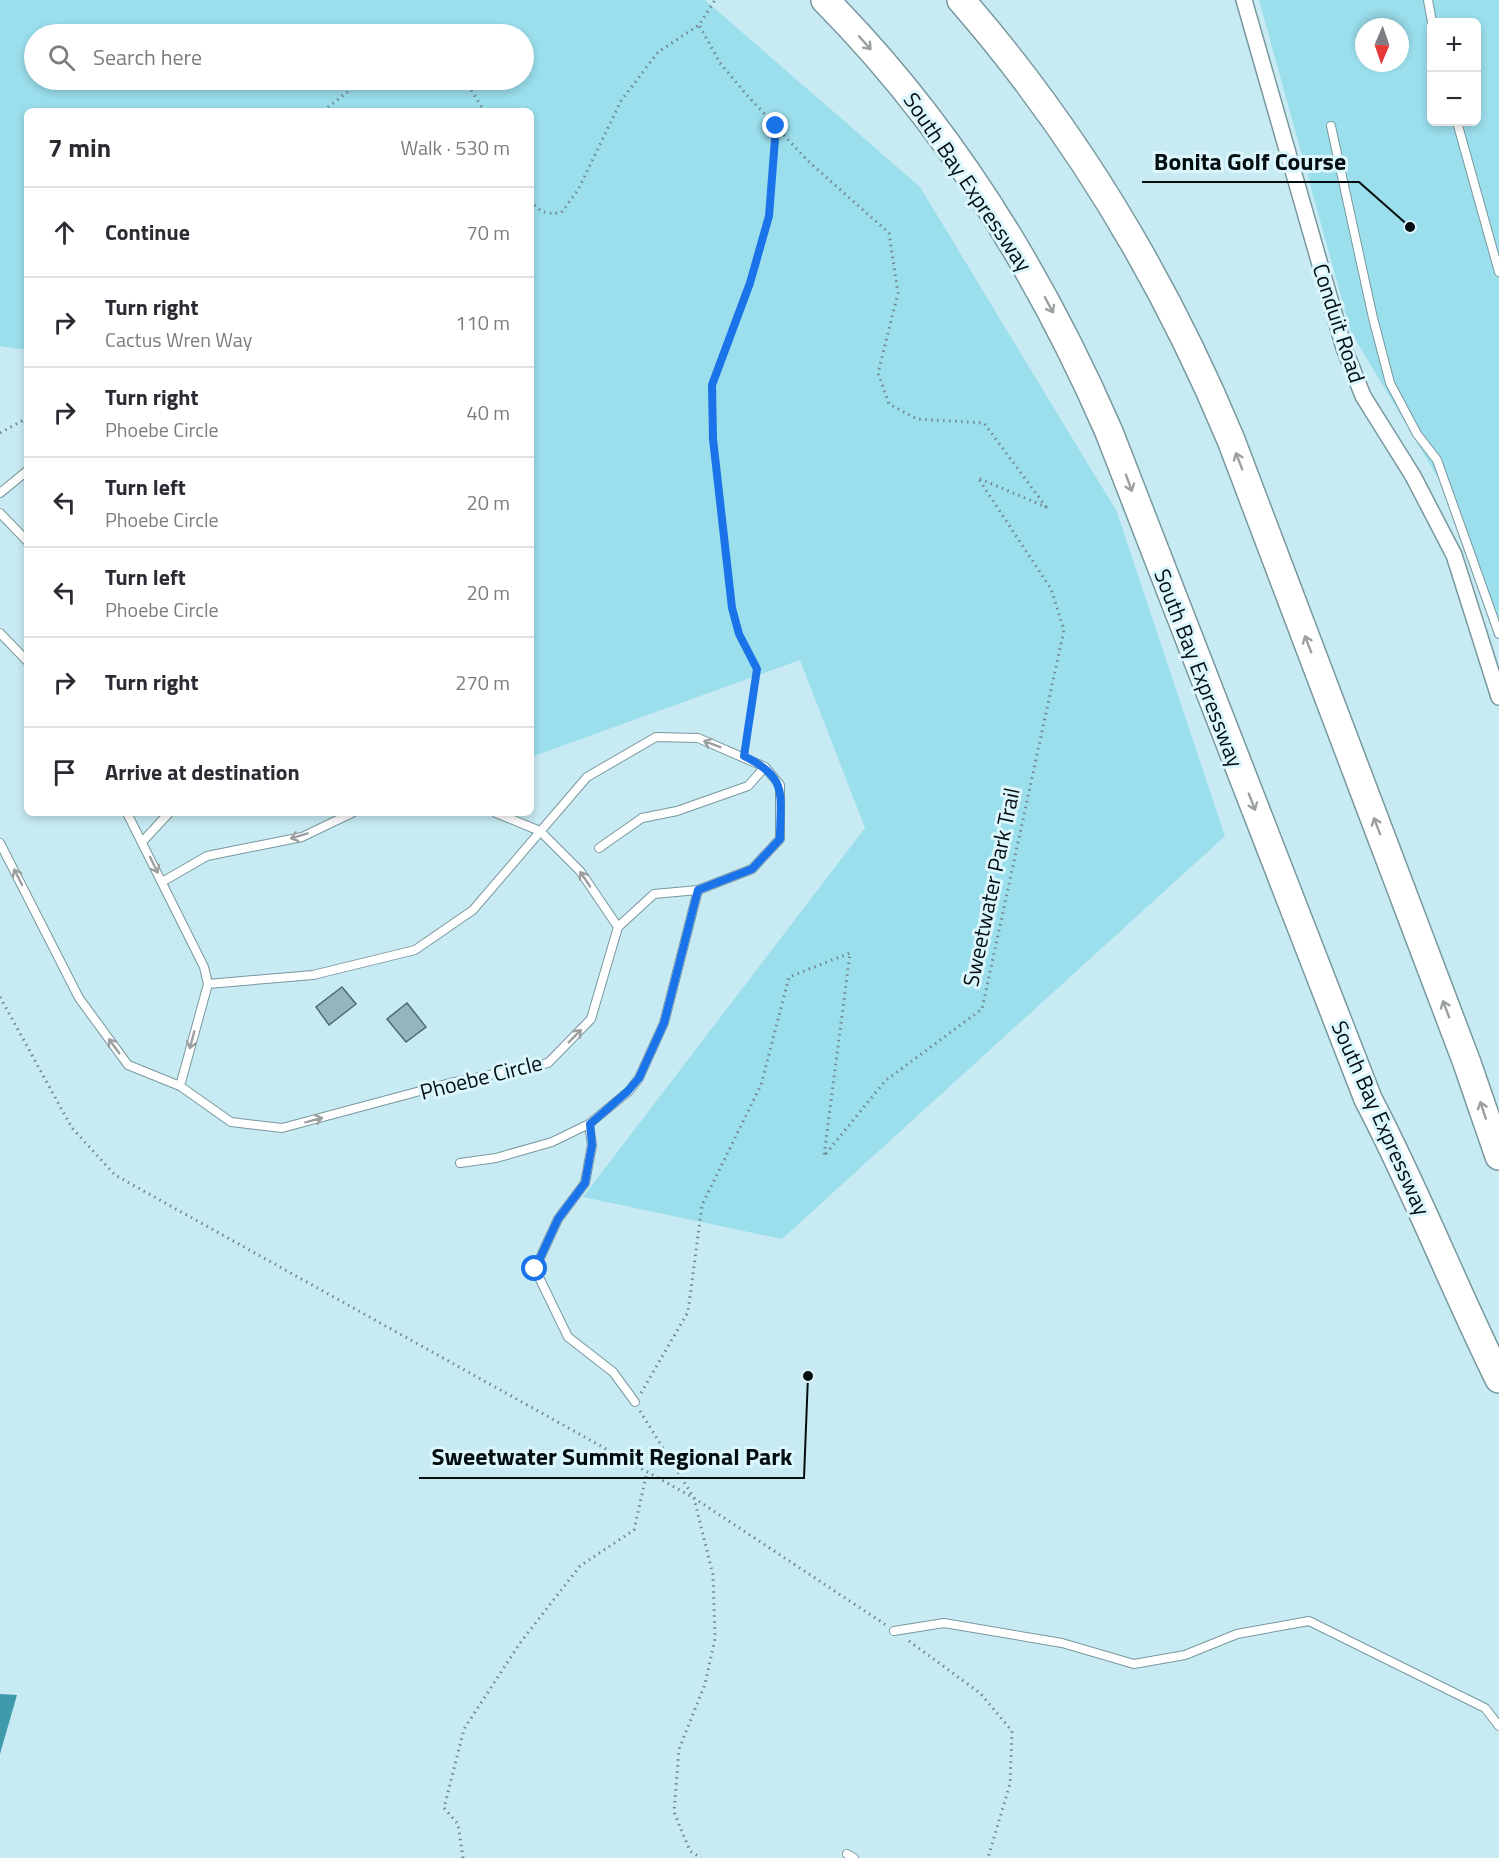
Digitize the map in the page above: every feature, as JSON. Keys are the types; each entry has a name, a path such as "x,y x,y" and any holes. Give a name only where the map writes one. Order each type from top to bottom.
{"highway":[{"name":"South Bay Expressway","path":"825,0 900,83 962,164 1018,250 1071,349 1113,442 1368,1099 1400,1160 1468,1317 1499,1379"},
{"path":"961,0 1018,68 1081,155 1138,246 1188,342 1232,440 1467,1063 1499,1156"}],"street":[{"name":"Conduit Road","path":"1244,0 1344,348 1363,396 1413,476 1454,555 1499,697"}],"lane":[{"path":"1428,0 1431,18"},
{"path":"1331,126 1373,318 1390,383 1417,434 1437,460 1499,634"},
{"path":"1458,126 1499,272"},
{"path":"0,493 24,473"},
{"path":"0,513 24,538"},
{"path":"0,633 24,658"},
{"path":"208,984 313,975 415,950 473,910 540,831 587,777 657,736 698,738 744,756 765,767 780,785 780,839 752,869 698,890 654,894 618,927 580,871 540,831 503,816"},
{"path":"599,848 642,818 677,811 748,786 765,767"},
{"path":"129,816 204,967 208,984 180,1086"},
{"path":"143,841 166,816"},
{"path":"162,882 207,856 302,837 346,816"},
{"name":"Phoebe Circle","path":"0,843 79,998 128,1065 180,1086 231,1122 282,1128 450,1083 548,1063 591,1019 618,927"},
{"path":"460,1163 532,1149 590,1124 628,1091 639,1078 664,1023 698,890"},
{"path":"590,1124 592,1145 585,1183 558,1219 535,1269 568,1337 613,1372 635,1402"},
{"path":"894,1631 944,1623 1062,1643 1134,1664 1185,1655 1237,1634 1309,1621 1485,1708 1499,1726"}],"path":[{"path":"534,205 537,210 546,214 561,213 578,190 621,100 658,52 699,26 715,0"},
{"name":"Sweetwater Park Trail","path":"635,1402 688,1312 702,1206 761,1085 789,976 850,953 824,1156 885,1081 982,1009 1064,630 1051,589 978,478 1046,507 984,423 917,418 889,404 878,373 898,293 889,233 808,161 720,63 699,26"},
{"path":"327,108 350,90"},
{"path":"471,90 482,108"},
{"path":"744,756 757,669 739,634 732,608 714,451 712,385 750,283 769,216 776,126"},
{"path":"0,433 24,420"},
{"path":"0,997 72,1128 115,1175 694,1498 894,1631 980,1693 1012,1731 1010,1784 988,1858"},
{"path":"635,1402 694,1498 713,1575 715,1639 705,1684 679,1749 674,1812 690,1851 701,1858"},
{"path":"463,1858 458,1824 444,1808 464,1729 520,1643 580,1566 634,1530 647,1472"}],"shaded area":[{"path":"0,0 705,0 920,187 1117,512 1225,836 782,1239 583,1197 865,828 800,660 534,756 534,108 24,108 24,350 0,346"},
{"path":"1259,0 1499,0 1499,627 1447,493 1351,332"},
{"path":"0,1694 17,1695 0,1754"}],"building":[{"path":"342,987 356,1004 329,1025 316,1007"},
{"path":"407,1003 426,1027 406,1042 387,1019"}],"place":[{"name":"Bonita Golf Course","path":"1410,227"},
{"name":"Sweetwater Summit Regional Park","path":"808,1376"}],"route":[{"path":"535,1269 558,1219 585,1183 592,1145 590,1124 628,1091 639,1078 656,1036 664,1023 698,890 752,869 780,839 780,785 765,767 744,756 757,669 739,634 732,608 713,439 712,385 750,283 769,216 776,126"}]}
